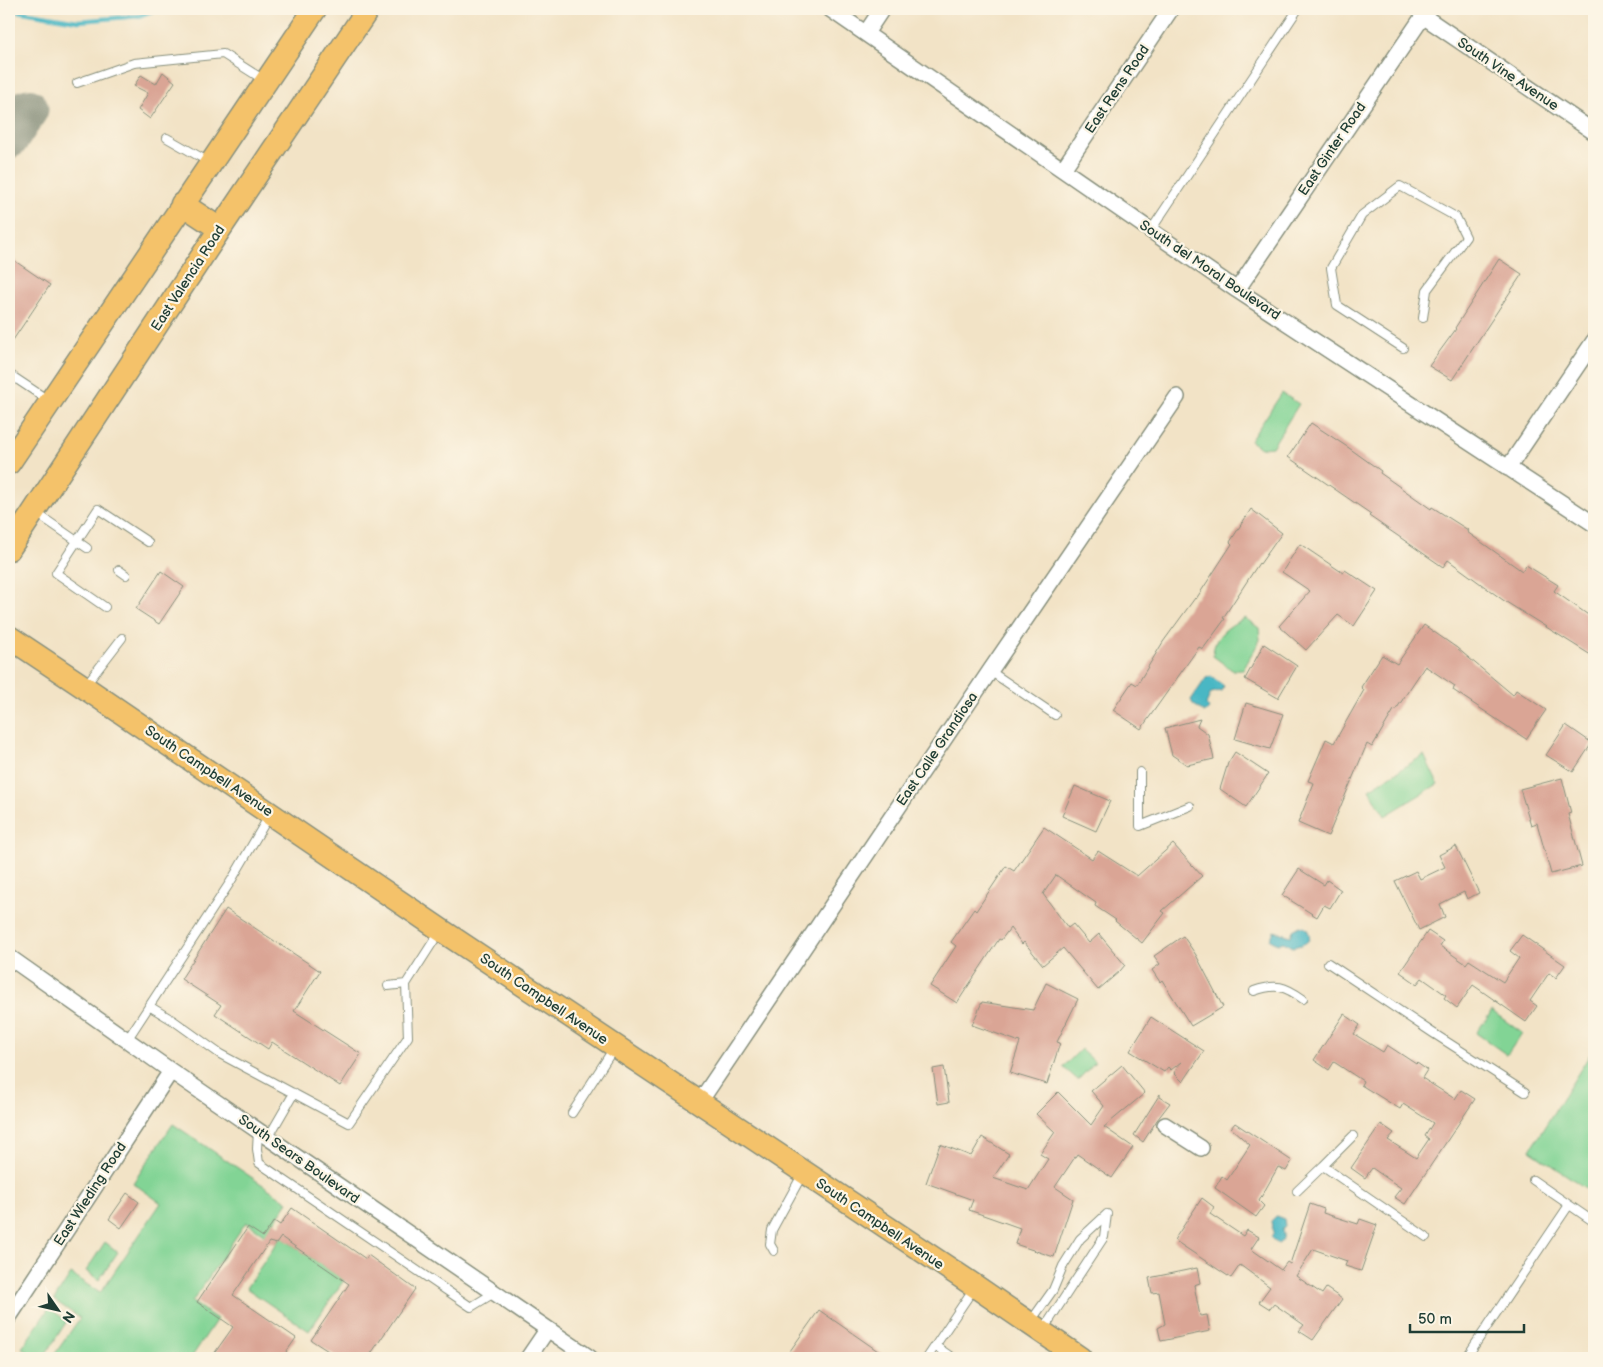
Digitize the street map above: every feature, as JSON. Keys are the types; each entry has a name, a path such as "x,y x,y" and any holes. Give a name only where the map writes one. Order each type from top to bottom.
{"main road":[{"path":"9,463 315,9"},
{"name":"East Valencia Road","path":"9,549 368,9"},
{"path":"182,204 220,229"},
{"name":"South Campbell Avenue","path":"9,638 1080,1358"}],"street":[{"name":"South del Moral Boulevard","path":"830,9 1237,290 1594,524"},
{"path":"866,33 882,9"},
{"name":"East Rens Road","path":"1063,169 1171,9"},
{"name":"South Vine Avenue","path":"1425,13 1594,132"},
{"name":"East Ginter Road","path":"1237,290 1425,13"},
{"path":"1508,468 1594,341"},
{"name":"East Calle Grandiosa","path":"699,1103 1177,397"},
{"name":"South Sears Boulevard","path":"9,957 171,1071 590,1358"},
{"name":"East Wieding Road","path":"9,1317 171,1071"},
{"path":"1165,1125 1201,1148"},
{"path":"528,1358 547,1330"}],"lane":[{"path":"1151,230 1298,9"},
{"path":"77,82 134,63 223,54 265,81"},
{"path":"167,138 210,163"},
{"path":"1403,348 1337,304 1331,268 1362,215 1400,186 1456,217 1466,238 1426,290 1423,318"},
{"path":"9,374 50,402"},
{"path":"105,607 56,573 98,509 148,542"},
{"path":"34,512 87,548"},
{"path":"119,570 126,575"},
{"path":"84,687 122,638"},
{"path":"990,671 1055,715"},
{"path":"1140,772 1140,826 1190,806"},
{"path":"127,1040 232,881 270,813"},
{"path":"149,1006 174,1021 220,1054 348,1123 408,1037 406,984 441,930"},
{"path":"1328,963 1525,1092"},
{"path":"388,986 406,984"},
{"path":"1254,991 1266,986 1284,987 1303,999"},
{"path":"572,1113 615,1047"},
{"path":"294,1093 263,1134 257,1149 259,1163 471,1306 494,1293"},
{"path":"1297,1191 1353,1136"},
{"path":"1323,1166 1426,1237"},
{"path":"774,1251 770,1244 772,1230 803,1173"},
{"path":"1533,1180 1594,1222"},
{"path":"1466,1358 1569,1205"},
{"path":"1107,1214 1104,1237 1036,1328 1063,1266 1080,1239 1107,1214"},
{"path":"927,1358 975,1286"},
{"path":"937,1347 953,1358"}],"green space":[{"path":"1282,393 1299,404 1272,447 1261,448 1250,441"},
{"path":"1245,618 1259,628 1260,640 1243,670 1232,670 1213,656 1214,649 1219,637 1227,628"},
{"path":"1424,755 1438,784 1385,816 1369,789"},
{"path":"1492,1011 1522,1033 1507,1055 1476,1033"},
{"path":"1594,1048 1594,1194 1530,1150"},
{"path":"1081,1049 1095,1062 1078,1080 1063,1067"},
{"path":"173,1124 288,1202 265,1235 246,1222 192,1302 217,1319 191,1358 52,1358 80,1318 54,1300 71,1274 100,1293 161,1203 133,1183"},
{"path":"281,1237 344,1280 309,1331 246,1288"},
{"path":"105,1242 118,1252 99,1280 86,1271"},
{"path":"49,1308 67,1321 43,1358 36,1358 22,1348"}],"water":[{"path":"1211,676 1224,686 1221,691 1211,693 1206,704 1209,709 1205,713 1193,704 1191,700 1206,678"},
{"path":"1300,926 1306,928 1310,937 1304,944 1292,947 1283,942 1278,944 1270,940 1274,931 1291,936 1293,930"},
{"path":"1276,1216 1284,1219 1285,1227 1282,1230 1282,1240 1278,1244 1271,1238 1274,1231 1271,1221"}],"building":[{"path":"163,72 175,82 150,119 138,110 148,93 134,86 141,75 156,84"},
{"path":"9,257 50,285 9,346"},
{"path":"1499,259 1522,274 1452,380 1429,366 1456,329"},
{"path":"1311,423 1349,448 1381,471 1380,473 1431,509 1432,507 1468,530 1467,532 1522,571 1526,565 1558,585 1554,591 1594,619 1594,657 1503,600 1448,560 1443,567 1369,516 1371,514 1288,457"},
{"path":"1251,509 1282,533 1259,563 1223,618 1225,619 1203,649 1199,647 1141,729 1113,710 1132,682 1137,685 1163,642 1196,599 1232,544 1230,542"},
{"path":"1300,544 1343,573 1345,570 1377,591 1354,626 1338,615 1306,650 1279,626 1310,591 1282,572"},
{"path":"161,571 184,587 159,624 136,609"},
{"path":"1424,625 1457,648 1513,695 1516,690 1546,710 1526,739 1453,690 1455,686 1425,666 1394,710 1372,747 1367,744 1328,836 1298,823 1314,783 1308,781 1326,739 1334,743 1364,690 1361,687 1382,655 1397,664"},
{"path":"1264,644 1297,666 1278,698 1245,679"},
{"path":"1246,703 1283,714 1270,749 1235,739"},
{"path":"1200,719 1197,726 1208,734 1214,759 1187,765 1172,755 1165,728"},
{"path":"1566,725 1592,743 1573,772 1546,755"},
{"path":"1235,752 1268,774 1246,807 1220,789 1228,763"},
{"path":"1562,778 1571,813 1568,814 1582,866 1551,874 1537,823 1531,825 1520,789"},
{"path":"1075,786 1110,801 1096,831 1062,816"},
{"path":"1044,827 1092,859 1098,851 1137,876 1173,844 1202,876 1162,911 1165,913 1142,943 1116,920 1095,906 1096,903 1056,875 1043,894 1068,928 1073,924 1089,943 1099,934 1125,965 1098,990 1063,948 1043,965 1024,942 1022,944 1010,928 1001,940 999,939 957,1003 930,986 956,946 951,942 974,909 976,911 1006,866 1014,871"},
{"path":"1456,846 1479,893 1467,899 1464,892 1440,904 1445,917 1419,930 1395,881 1416,871 1420,879 1445,867 1439,855"},
{"path":"1299,869 1324,885 1327,880 1341,890 1330,908 1324,905 1317,917 1282,895"},
{"path":"226,909 320,971 294,1011 361,1054 340,1086 272,1042 268,1049 215,1014 221,1005 181,979"},
{"path":"1428,931 1443,941 1440,946 1466,964 1469,960 1503,982 1519,958 1510,951 1522,935 1565,965 1556,978 1549,973 1530,1001 1537,1006 1526,1022 1473,985 1457,1008 1444,998 1446,995 1422,978 1417,984 1400,972"},
{"path":"1183,936 1196,955 1223,1007 1191,1026 1162,980 1160,982 1152,970 1160,964 1154,956"},
{"path":"1046,983 1078,999 1057,1042 1060,1043 1047,1084 1010,1073 1020,1042 972,1025 982,1002 1033,1010"},
{"path":"1344,1014 1360,1025 1354,1034 1383,1052 1387,1045 1417,1063 1427,1070 1422,1078 1455,1099 1461,1090 1475,1099 1405,1204 1394,1197 1401,1188 1372,1168 1365,1178 1351,1168 1381,1124 1394,1133 1388,1140 1416,1158 1429,1139 1425,1136 1433,1123 1403,1104 1400,1109 1361,1085 1363,1081 1334,1062 1329,1070 1314,1060"},
{"path":"1151,1017 1204,1051 1183,1082 1174,1073 1181,1062 1171,1070 1168,1067 1164,1072 1130,1051"},
{"path":"1122,1065 1145,1093 1104,1127 1133,1147 1112,1178 1077,1154 1055,1187 1073,1199 1054,1257 1015,1244 1020,1228 969,1210 973,1200 926,1183 940,1144 971,1156 982,1137 1009,1154 993,1178 1028,1190 1048,1159 1040,1154 1055,1132 1036,1114 1058,1092 1091,1125 1104,1106 1091,1091"},
{"path":"944,1067 949,1102 938,1104 933,1069"},
{"path":"1160,1094 1160,1097 1170,1103 1143,1142 1134,1135"},
{"path":"1235,1123 1292,1161 1286,1171 1278,1167 1259,1201 1264,1206 1256,1217 1215,1188 1222,1176 1227,1180 1250,1145 1231,1128"},
{"path":"127,1193 139,1202 121,1228 109,1219"},
{"path":"1202,1198 1214,1207 1210,1214 1243,1236 1247,1230 1259,1237 1251,1249 1281,1270 1287,1262 1290,1264 1310,1204 1324,1209 1323,1213 1358,1224 1360,1219 1377,1225 1361,1271 1345,1266 1347,1261 1313,1249 1296,1276 1322,1294 1326,1288 1342,1299 1313,1340 1299,1331 1304,1325 1274,1304 1270,1309 1259,1302 1270,1287 1240,1265 1231,1278 1174,1240"},
{"path":"292,1208 366,1259 368,1255 415,1289 368,1358 339,1358 311,1340 349,1284 281,1237 276,1244 269,1242 233,1295 296,1338 282,1358 211,1358 233,1327 197,1302 248,1227 263,1237 274,1221 280,1225"},
{"path":"1197,1268 1200,1283 1194,1285 1200,1316 1207,1315 1210,1331 1161,1341 1158,1328 1165,1324 1159,1292 1152,1293 1149,1278"},
{"path":"819,1310 888,1358 785,1358"}],"waterway":[{"path":"12,9 78,21 139,16 157,9"}],"taxiway":[{"path":"9,138 28,109"}]}
